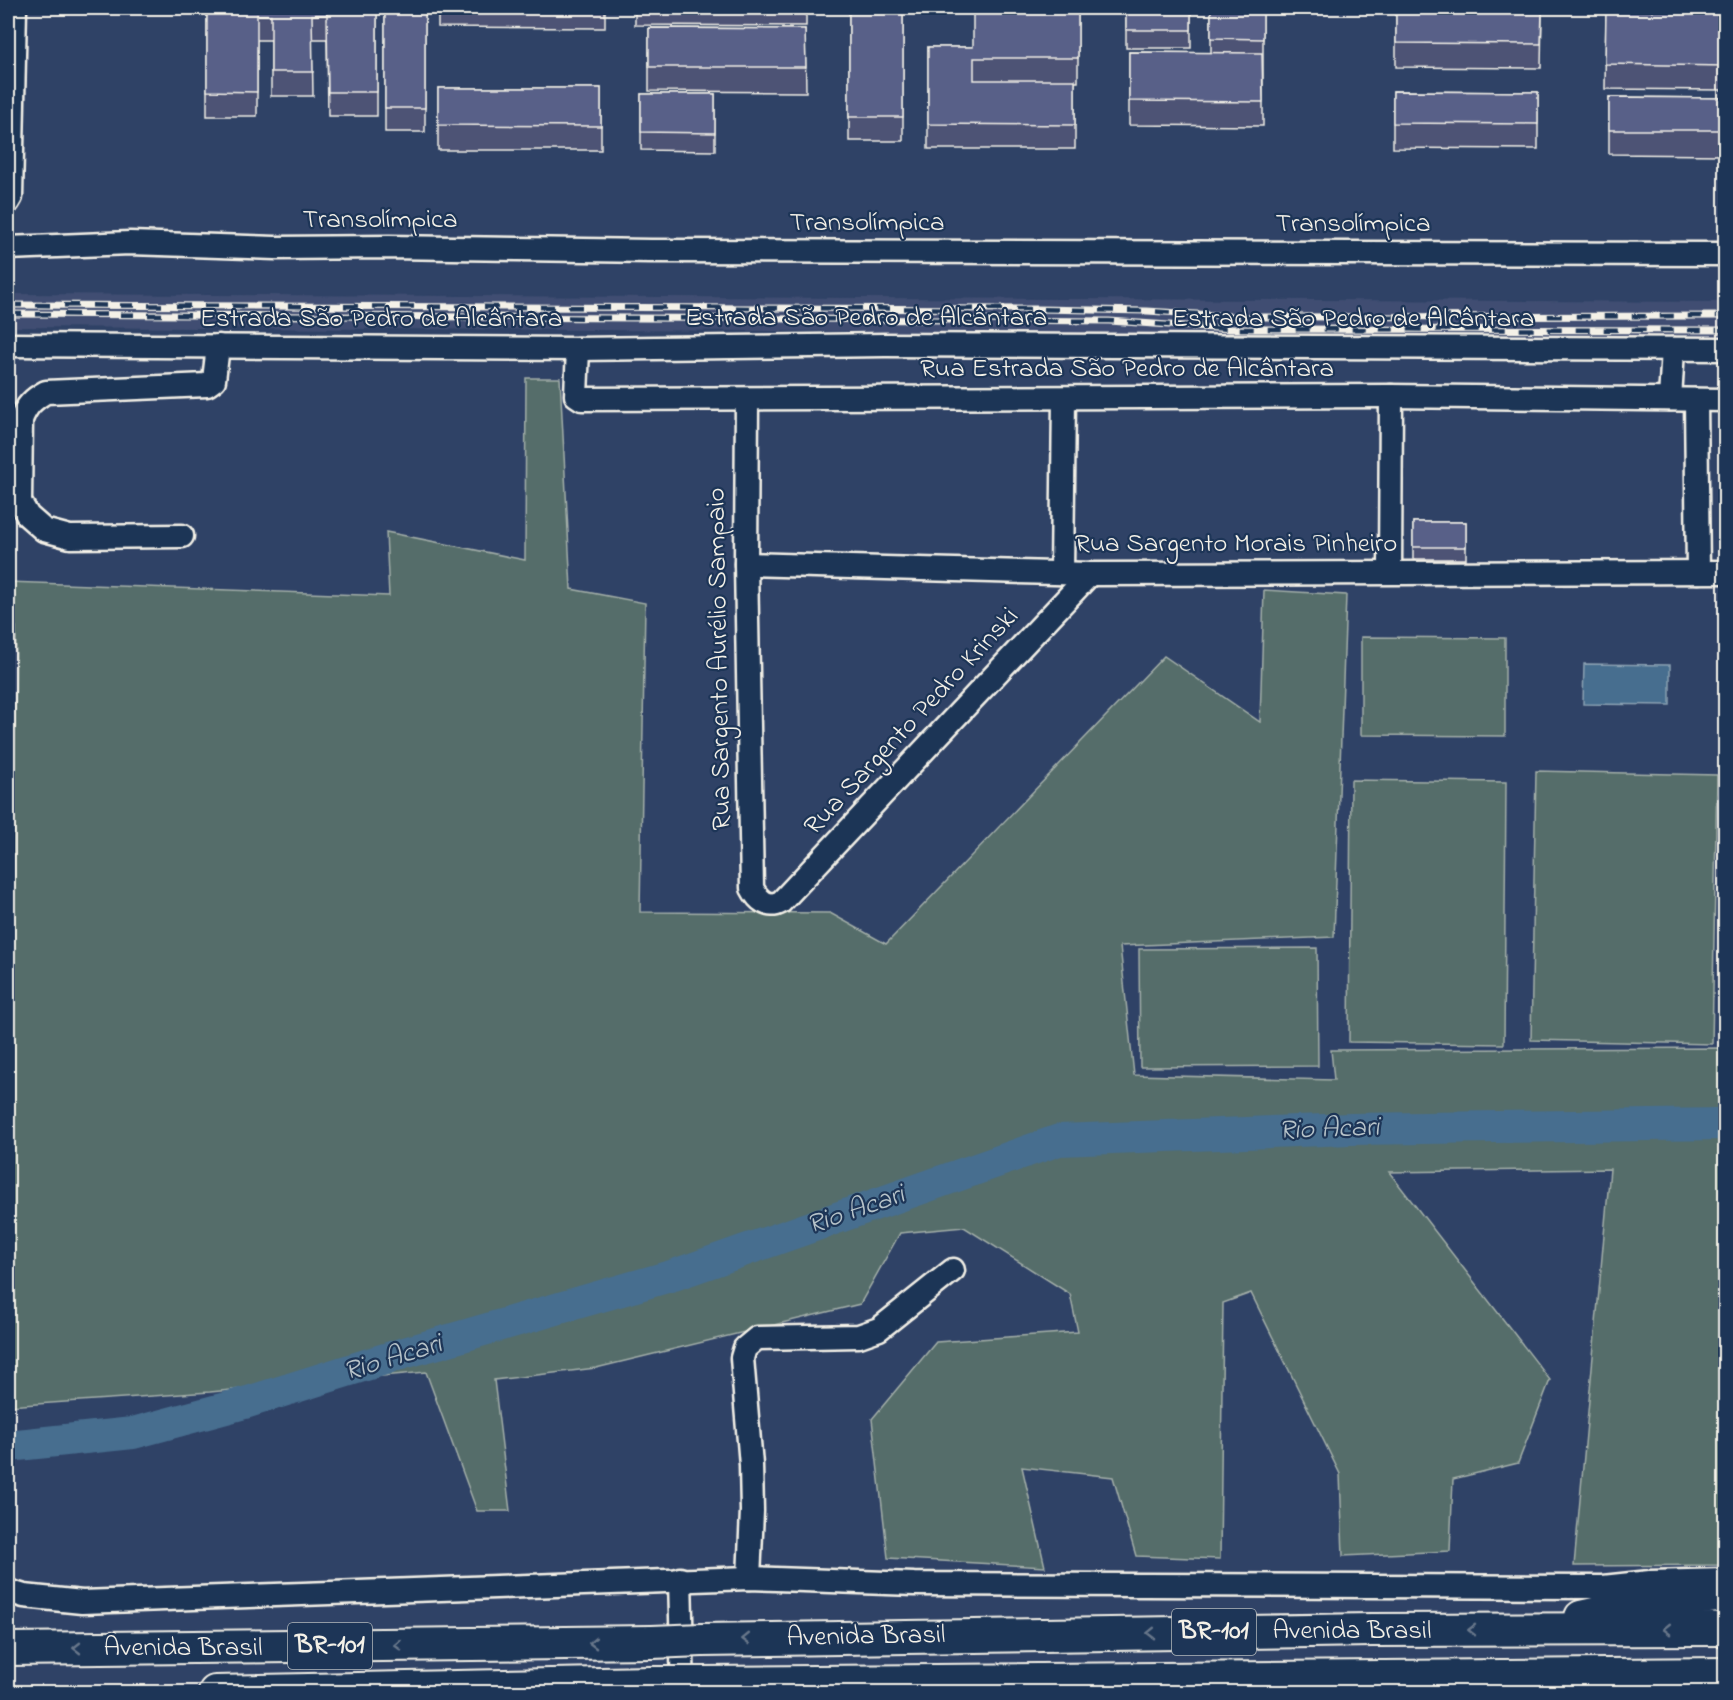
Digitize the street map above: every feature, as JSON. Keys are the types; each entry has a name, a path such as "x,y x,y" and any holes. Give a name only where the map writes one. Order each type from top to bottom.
{"highway":[{"path":"1537,1630 1581,1617 1636,1605 1725,1595"},
{"name":"Avenida Brasil","path":"8,1649 652,1642 1101,1634 1725,1629"},
{"name":"Avenida Brasil","path":"214,1692 652,1683 692,1688 1725,1674"}],"street":[{"path":"8,202 11,197 15,8"},
{"name":"Transolímpica","path":"8,248 129,243 275,248 389,247 663,251 1725,254"},
{"name":"Estrada São Pedro de Alcântara","path":"8,345 578,349 909,345 1725,350"},
{"path":"182,536 70,537 44,530 28,516 20,502 21,420 30,404 46,392 207,385 214,381 218,346"},
{"name":"Rua Estrada São Pedro de Alcântara","path":"578,349 576,395 582,399 1391,396 1725,400"},
{"path":"1671,399 1674,349"},
{"path":"1390,572 1391,396"},
{"path":"1062,573 1064,398"},
{"name":"Rua Sargento Aurélio Sampaio","path":"747,399 746,564 752,888 756,897 764,903 774,905"},
{"path":"1696,400 1698,572"},
{"name":"Rua Sargento Morais Pinheiro","path":"746,564 1090,574 1725,572"},
{"name":"Rua Sargento Pedro Krinski","path":"774,905 781,902 1090,574"},
{"path":"749,1578 752,1511 751,1465 742,1358 745,1348 757,1338 859,1336 879,1329 953,1270"},
{"path":"8,1590 24,1596 93,1602 749,1578 914,1584 1603,1587 1650,1582 1725,1580"},
{"path":"680,1579 692,1688"}],"shaded area":[{"path":"8,294 1725,302 1726,336 8,327"},
{"path":"1584,664 1670,665 1670,705 1583,704"}],"green space":[{"path":"526,378 560,378 571,589 645,603 640,912 830,913 886,944 1164,656 1260,722 1264,590 1346,595 1334,937 1120,946 1134,1075 1334,1080 1331,1050 1725,1048 1725,1565 1574,1566 1610,1169 1389,1172 1550,1380 1518,1463 1453,1479 1450,1551 1343,1556 1340,1474 1251,1293 1223,1303 1220,1559 1136,1556 1113,1477 1022,1467 1045,1567 888,1558 872,1419 936,1342 1078,1332 1070,1294 964,1227 900,1233 860,1304 596,1368 494,1380 510,1511 477,1511 426,1372 210,1392 8,1406 16,627 8,626 8,582 389,596 386,532 525,560"},
{"path":"1361,637 1505,638 1505,736 1361,735"},
{"path":"1536,771 1717,775 1712,1044 1531,1040"},
{"path":"1351,780 1506,782 1504,1044 1349,1042"},
{"path":"1317,948 1318,1066 1140,1067 1139,949"}],"building":[{"path":"207,8 377,8 377,92 328,92 327,15 312,15 313,72 271,72 271,15 257,15 257,92 207,91"},
{"path":"385,8 425,8 425,108 385,108"},
{"path":"849,8 903,8 903,117 849,117"},
{"path":"1126,8 1191,8 1191,30 1126,30"},
{"path":"1211,8 1263,8 1263,39 1211,38"},
{"path":"1606,10 1725,12 1725,66 1605,64"},
{"path":"1396,11 1542,12 1541,44 1396,43"},
{"path":"973,12 1078,12 1078,58 974,58 974,80 1075,80 1075,125 928,124 928,47 973,47"},
{"path":"649,28 805,29 806,67 649,67"},
{"path":"1129,52 1262,53 1263,102 1129,101"},
{"path":"438,88 601,88 601,126 438,125"},
{"path":"1393,91 1538,92 1538,124 1393,123"},
{"path":"641,94 715,94 715,133 641,132"},
{"path":"1609,97 1725,98 1725,130 1609,130"},
{"path":"1413,522 1466,522 1466,547 1413,547"}],"waterway":[{"name":"Rio Acari","path":"8,1446 133,1433 248,1402 404,1353 674,1275 1059,1140 1351,1129 1726,1124"}],"railway":[{"path":"8,305 1037,309 1147,311 1246,317 1726,316"},
{"path":"8,314 1109,321 1229,329 1726,330"}]}
